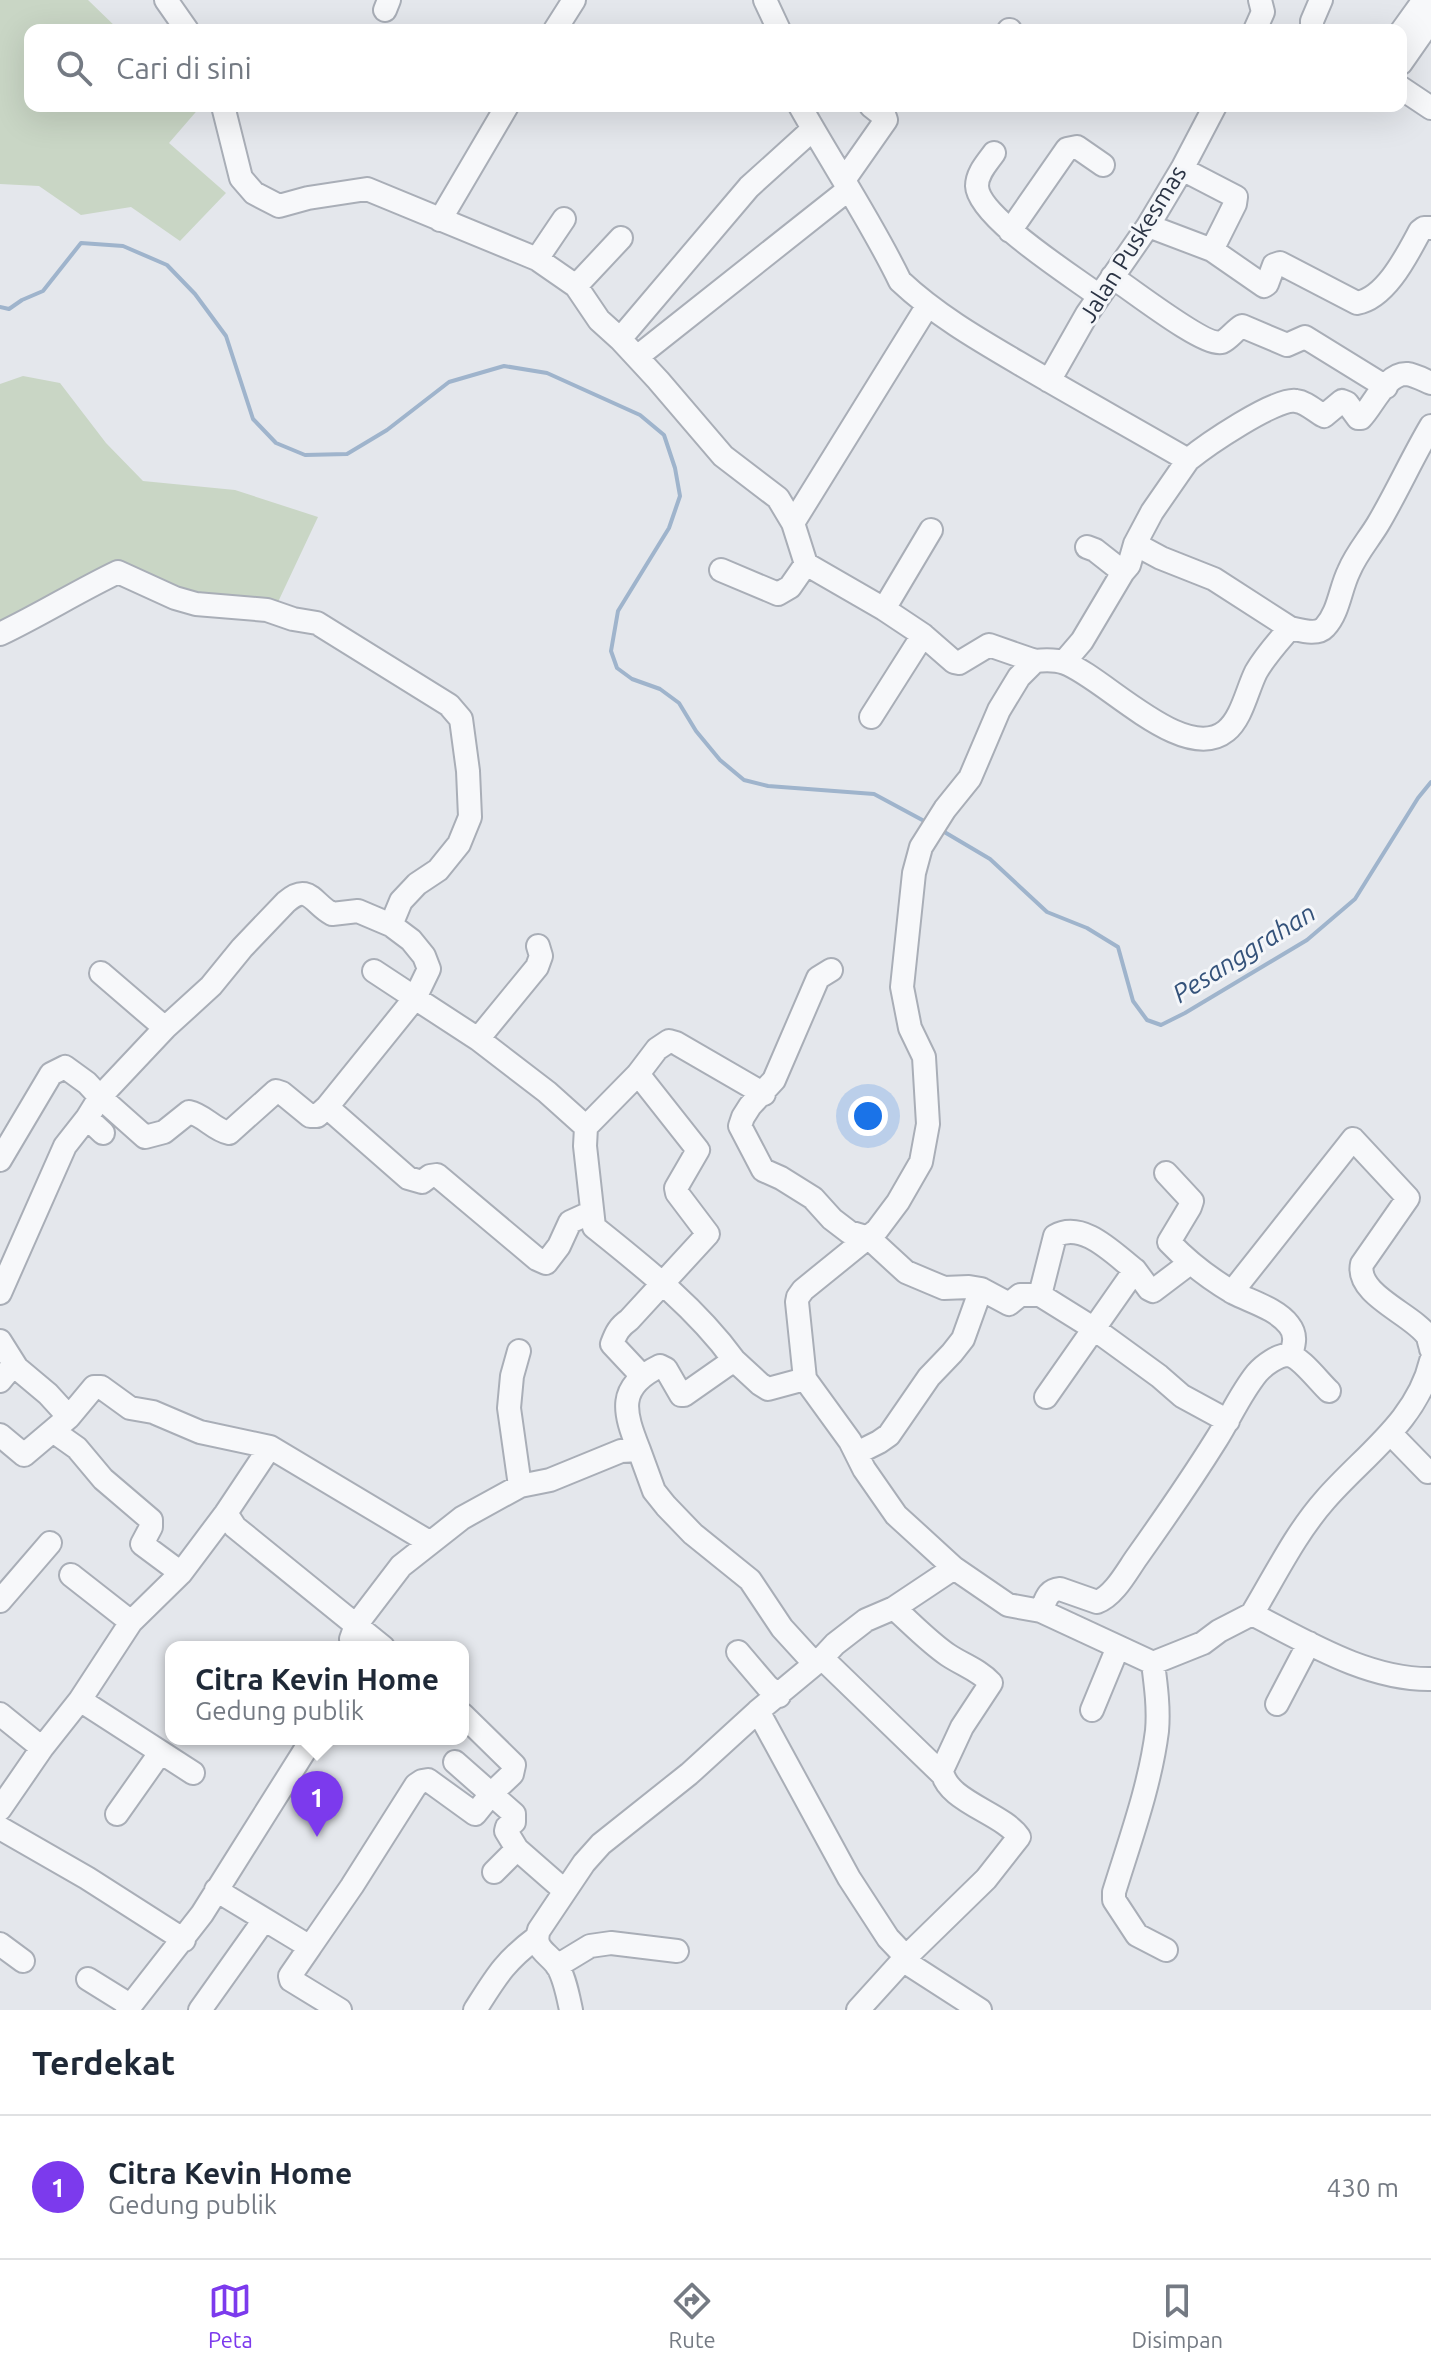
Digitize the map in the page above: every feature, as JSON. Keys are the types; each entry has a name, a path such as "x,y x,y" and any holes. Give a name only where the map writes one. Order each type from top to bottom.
{"street":[{"path":"166,0 183,24"},
{"path":"559,24 574,0"},
{"path":"765,0 776,24"},
{"path":"1312,24 1321,0"},
{"path":"1407,24 1424,0"},
{"path":"1258,24 1263,12 1259,1"},
{"path":"1407,54 1431,20"},
{"path":"1407,92 1425,104 1431,81"},
{"path":"224,112 241,178 254,193 267,201 279,206 367,189 537,259 576,286 599,320 637,357 723,456 778,498 793,523 806,564 884,609 957,663 989,645 1035,661 1064,662 1169,729 1201,740 1223,734 1233,723 1257,672 1290,628"},
{"path":"440,220 503,112"},
{"path":"803,112 900,281 928,305 991,347 1188,460"},
{"path":"637,357 846,184 886,120 879,112"},
{"name":"Jalan Puskesmas","path":"1049,381 1099,296 1148,226 1212,112"},
{"path":"620,339 749,187 812,130"},
{"path":"1010,231 1067,149 1077,147 1103,165"},
{"path":"994,153 980,172 977,187 982,201 1010,231 1099,296"},
{"path":"1182,169 1236,197 1212,250"},
{"path":"537,259 564,219"},
{"path":"1154,228 1212,250 1264,286 1274,265 1280,263 1357,303 1364,302 1399,270 1420,231 1431,228"},
{"path":"576,286 621,238"},
{"path":"1112,277 1135,291 1154,309 1214,341 1225,340 1242,326 1287,345 1305,337 1386,387"},
{"path":"793,523 928,305"},
{"path":"1064,662 1082,641 1133,558 1135,544 1152,512 1188,460 1203,447 1277,404 1296,401 1324,416 1342,401 1361,418 1394,379 1406,374 1431,383"},
{"path":"1135,544 1214,579 1290,628 1308,632 1322,630 1335,611 1349,571 1431,426"},
{"path":"884,609 931,530"},
{"path":"1087,547 1123,572"},
{"path":"721,570 778,594 790,587 806,564"},
{"path":"0,634 118,572 175,598 196,604 267,610 317,623 449,705 461,719 470,817 459,844 438,870 417,884 401,901 391,925"},
{"path":"871,717 923,635"},
{"path":"1035,661 1019,677 999,710 970,778 945,809 921,847 914,873 902,987 910,1028 924,1057 928,1124 921,1162 898,1202 869,1238 798,1297 805,1379 896,1515 954,1568 1008,1605 1041,1611 1153,1663 1203,1643 1227,1626 1252,1614 1299,1534 1324,1501 1401,1422 1427,1378 1431,1361"},
{"path":"0,1160 51,1074 65,1067 87,1083 100,1097 145,1137 164,1132 189,1112 229,1133 276,1091 310,1116 317,1116 415,998 429,969 424,956 411,940 391,925 358,911 332,914 306,894 293,896 242,948 211,986 165,1028 100,1097 95,1125 65,1146 0,1293"},
{"path":"478,1039 537,967 541,956 538,946"},
{"path":"831,970 818,978 774,1080 750,1106 740,1126 763,1170 813,1198 832,1219 849,1232 869,1238 906,1272 951,1289 981,1289 1009,1304 1023,1294 1040,1295 1093,1328 1182,1396 1228,1421"},
{"path":"374,971 478,1039 547,1092 586,1127"},
{"path":"101,973 165,1028"},
{"path":"764,1094 676,1043 669,1041 657,1049 638,1074 586,1127 585,1146 594,1227 663,1283 760,1384 768,1389 805,1379"},
{"path":"638,1074 698,1150 676,1188 708,1234 620,1326 612,1344 642,1376"},
{"path":"327,1107 408,1178 422,1182 437,1175 537,1259 546,1263 559,1246 570,1222 592,1212"},
{"path":"1232,1292 1353,1139 1408,1198 1362,1264 1362,1273 1381,1299 1421,1329 1428,1337 1431,1349"},
{"path":"1166,1173 1192,1201 1169,1242 1190,1263 1232,1292 1279,1316 1288,1324 1294,1334 1291,1355"},
{"path":"1040,1295 1051,1246 1058,1233 1083,1233 1135,1270 1153,1291 1190,1263"},
{"path":"1046,1397 1135,1270"},
{"path":"857,1453 889,1435 929,1377 963,1339 981,1289"},
{"path":"0,1341 7,1372 48,1394 61,1424 77,1448 103,1479 151,1520 151,1527 142,1544 181,1573"},
{"path":"519,1351 512,1376 509,1408 520,1486"},
{"path":"1041,1611 1047,1594 1054,1589 1097,1602 1103,1600 1153,1535 1228,1421 1236,1402 1265,1365 1291,1355 1329,1391"},
{"path":"734,1360 684,1395 681,1395 666,1369 660,1366 642,1376 629,1393 626,1405 630,1429 654,1491 693,1534 750,1580 782,1628 942,1774 947,1783 977,1807 1010,1827 1019,1837 986,1879 905,1959 863,2008"},
{"path":"0,1435 24,1455 61,1424 89,1391 98,1386 130,1408 153,1412 200,1432 270,1447 429,1542"},
{"path":"1391,1434 1428,1472"},
{"path":"0,1809 80,1700 131,1622 181,1573 270,1447"},
{"path":"226,1513 235,1527 354,1636 401,1566 462,1518 520,1486 550,1480 621,1451 639,1450"},
{"path":"0,1601 50,1543"},
{"path":"475,2010 500,1970 515,1953 536,1938 584,1863 601,1844 689,1774 835,1644 866,1620 894,1608 954,1568"},
{"path":"71,1575 131,1622"},
{"path":"894,1608 948,1655 991,1683 962,1727 942,1774"},
{"path":"1252,1614 1362,1666 1410,1679 1431,1679"},
{"path":"1277,1704 1309,1643"},
{"path":"1092,1710 1118,1647"},
{"path":"738,1652 759,1679 779,1696"},
{"path":"1153,1663 1157,1732 1148,1778 1114,1900 1137,1935 1166,1950"},
{"path":"80,1700 193,1773"},
{"path":"758,1711 849,1878 888,1938 905,1959 980,2010"},
{"path":"0,1714 42,1748"},
{"path":"340,2010 291,1980 290,1976 416,1785 428,1780 474,1814 512,1774 514,1765 469,1721"},
{"path":"88,1979 128,2008 184,1940 308,1745"},
{"path":"117,1814 160,1753"},
{"path":"455,1762 514,1814 514,1822 506,1831 517,1849 565,1891"},
{"path":"0,1828 87,1878 184,1940"},
{"path":"494,1872 517,1849"},
{"path":"216,1890 310,1947"},
{"path":"200,2010 264,1920"},
{"path":"536,1938 540,1948 557,1966 571,2010"},
{"path":"0,1944 23,1961"},
{"path":"557,1966 590,1946 632,1944 677,1951"}],"green space":[{"path":"0,0 88,0 113,24 24,24 24,112 196,112 169,143 226,193 180,241 131,207 81,215 39,186 0,184"},
{"path":"23,376 60,383 106,443 143,481 235,490 318,517 278,602 192,591 131,568 0,624 0,384"}],"waterway":[{"name":"Pesanggrahan","path":"0,307 9,309 43,291 81,243 123,246 167,265 195,294 226,336 253,419 276,443 305,455 347,454 387,430 449,382 504,366 547,373 640,415 664,435 680,496 669,528 618,611 611,651 617,668 632,679 660,689 679,703 696,731 720,760 744,780 768,786 874,794 926,822"},
{"name":"Pesanggrahan","path":"941,830 990,859 1047,912 1087,928 1118,947 1133,1001 1147,1020 1161,1025 1307,940 1355,899 1431,782"}],"place":[{"name":"Citra Kevin Home","path":"317,1837"}]}
